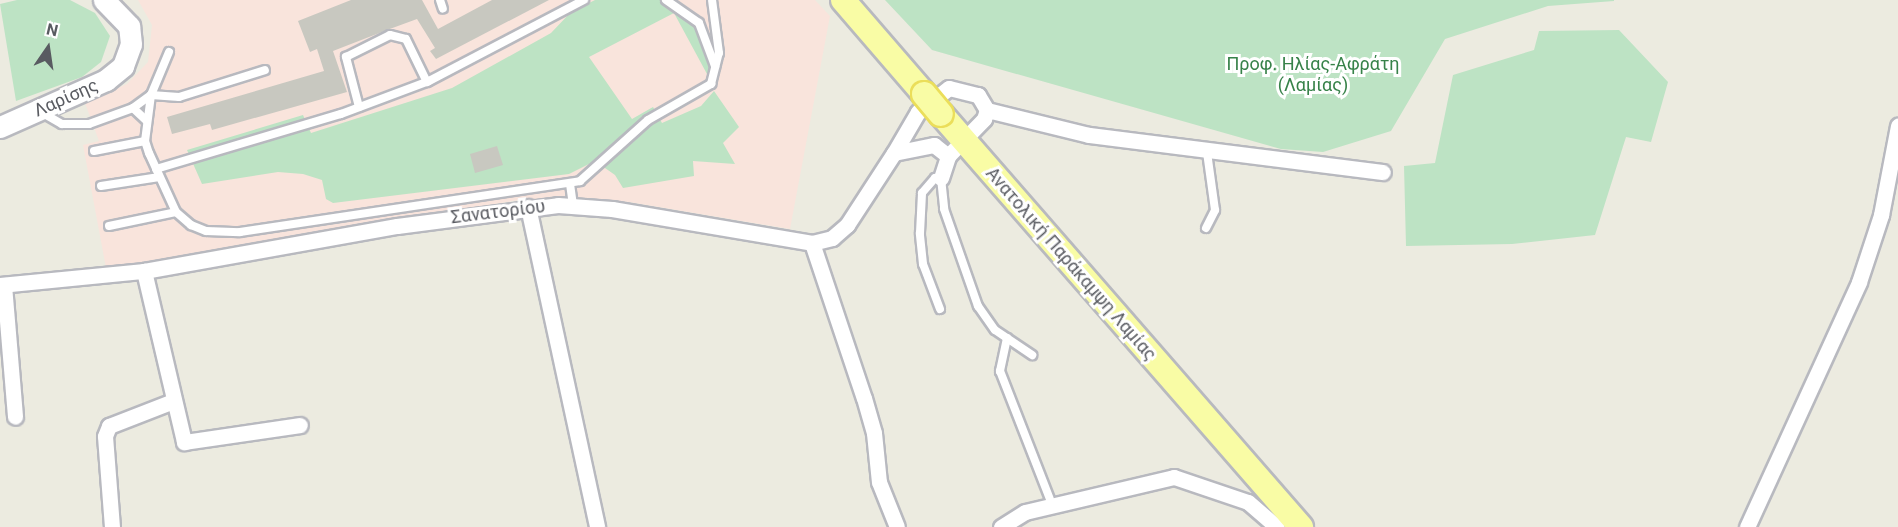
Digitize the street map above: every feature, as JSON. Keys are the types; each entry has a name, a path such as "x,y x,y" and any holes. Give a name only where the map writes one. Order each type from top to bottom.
{"main road":[{"name":"Ανατολική Παράκαμψη Λαμίας","path":"843,0 941,114 956,148 1301,527"},
{"name":"Λαρίσης","path":"0,127 106,80 123,66 130,49 130,31 107,1"}],"street":[{"path":"897,527 879,482 874,433 864,398 812,243 832,238 847,225 918,112 941,90 978,95 987,110 1089,135 1207,152 1383,172"},
{"path":"940,178 956,148 987,110"},
{"path":"1747,527 1859,282 1881,215 1898,126"},
{"path":"894,153 934,145 956,148"},
{"name":"Σανατορίου","path":"2,285 144,271 528,207 573,205 812,243"},
{"path":"528,207 597,527"},
{"path":"144,271 173,401 186,444 300,425"},
{"path":"2,285 15,417"},
{"path":"112,527 105,436 110,426 173,401"},
{"path":"1001,527 1025,512 1174,477 1248,502 1277,527"}],"lane":[{"path":"440,0 443,9"},
{"path":"101,186 157,173 359,107 427,82 584,0"},
{"path":"666,0 699,23 716,76"},
{"path":"169,52 151,95 145,141 157,173 176,212 206,231 240,232 570,184 588,176 648,120 699,93 716,76 719,53 712,0"},
{"path":"359,107 346,57 390,34 406,39 427,82"},
{"path":"39,110 62,124 78,126 134,108 151,95 179,97 265,70"},
{"path":"134,108 147,121"},
{"path":"94,151 145,141"},
{"path":"1206,228 1215,210 1207,152"},
{"path":"940,309 921,254 920,206 926,184 940,178 944,209 971,291 986,319 1007,339 1032,355"},
{"path":"570,184 573,205"},
{"path":"109,226 176,212"},
{"path":"1007,339 1000,371 1050,499"}],"shaded area":[{"path":"138,0 815,0 830,16 790,229 629,202 564,198 519,200 106,268 83,145 99,141 85,103 127,84 148,62 152,25"}],"green space":[{"path":"17,0 70,0 95,13 110,36 101,62 82,77 16,101 0,4"},
{"path":"595,0 669,0 695,28 711,55 713,70 707,74 674,13 589,57 632,119 653,107 662,123 701,106 714,91 739,127 723,143 735,164 693,161 694,176 623,188 615,175 595,161 569,174 333,203 326,199 322,180 303,174 278,172 202,184 187,150 303,115 311,133 452,88 551,33 571,12"},
{"name":"Προφ. Ηλίας-Αφράτη (Λαμίας)","path":"885,0 1614,1 1548,6 1445,39 1391,131 1323,152 1281,149 932,50"},
{"path":"1619,30 1668,82 1651,142 1626,137 1595,235 1512,244 1406,246 1404,166 1435,163 1453,75 1534,50 1539,31"}],"building":[{"path":"351,0 422,0 438,29 492,0 549,0 436,59 430,51 435,48 417,19 333,51 347,92 212,130 210,124 172,134 167,117 324,71 317,49 310,52 298,21"},
{"path":"497,146 503,165 475,173 470,154"}]}
